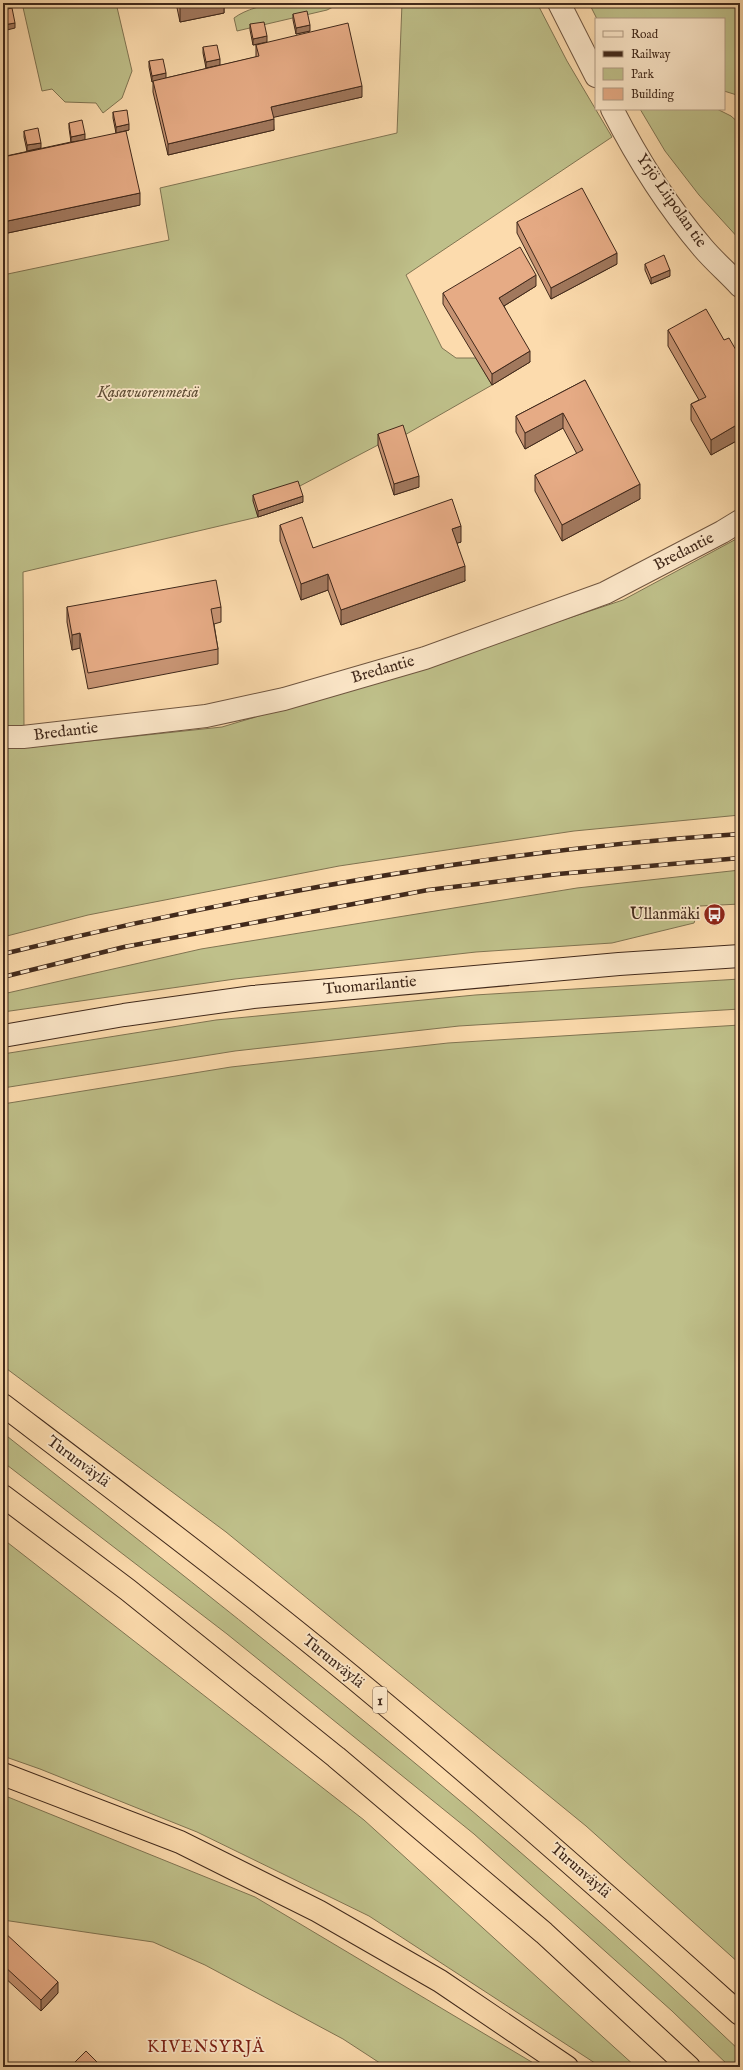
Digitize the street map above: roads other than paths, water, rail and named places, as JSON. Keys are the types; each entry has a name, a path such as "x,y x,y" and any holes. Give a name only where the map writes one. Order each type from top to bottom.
{"highway":[{"name":"Turunväylä","path":"3,1405 172,1533 384,1703 589,1878 740,2014"},
{"path":"3,1496 128,1590 336,1757 544,1932 689,2067"},
{"path":"3,1774 180,1842 318,1911 440,1981 567,2067"}],"street":[{"path":"559,3 595,74"},
{"name":"Yrjö Liipolan tie","path":"613,110 642,161 674,210 704,249 740,286"},
{"name":"Bredantie","path":"3,737 23,737 206,716 284,699 418,660 605,593 740,521"},
{"name":"Tuomarilantie","path":"3,1036 124,1015 253,996 619,964 740,956"}],"railway":[{"path":"3,954 277,894 461,863 647,841 740,834"},
{"path":"3,977 124,947 428,890 558,874 740,858"}],"place":[{"name":"Ullanmäki","path":"715,915"}],"district":[{"name":"KIVENSYRJÄ","path":"206,2047"}],"park label":[{"name":"Kasavuorenmetsä","path":"148,393"}]}
